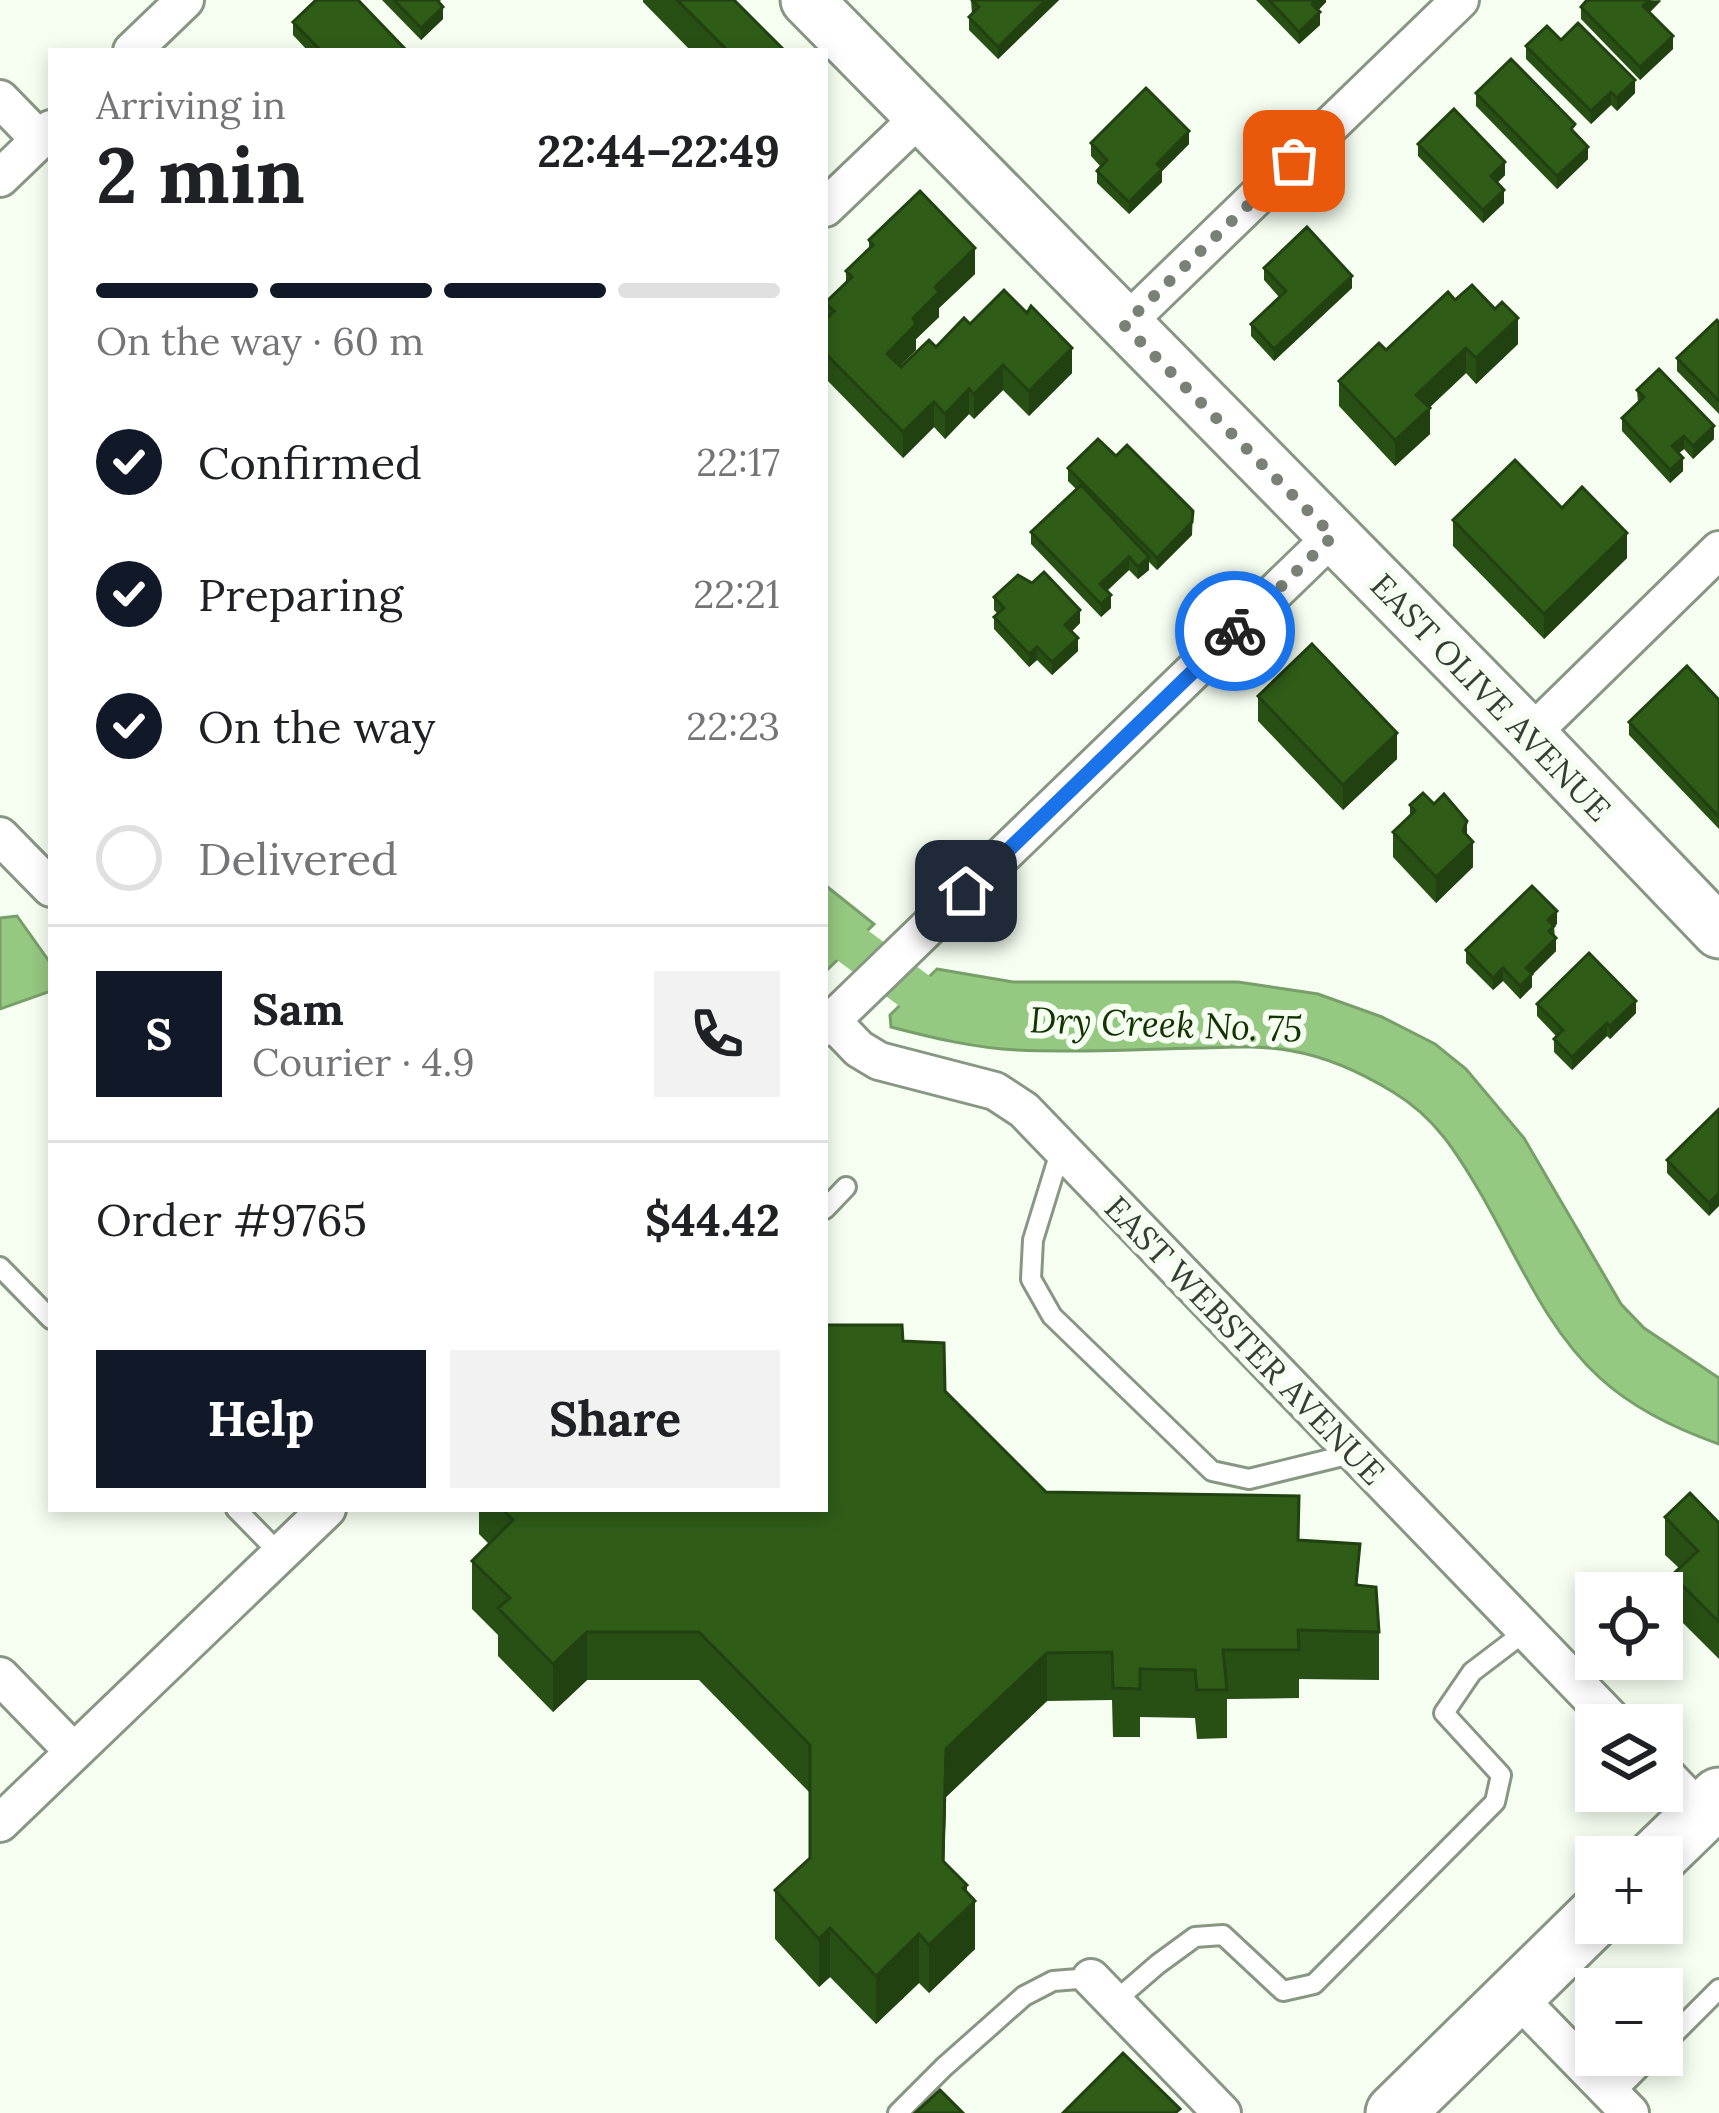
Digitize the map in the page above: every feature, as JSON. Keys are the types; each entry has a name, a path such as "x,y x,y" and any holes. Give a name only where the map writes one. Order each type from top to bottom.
{"main road":[{"name":"EAST OLIVE AVENUE","path":"807,0 1719,932"},
{"path":"1679,1836 1711,1805"},
{"path":"1395,2113 1575,1936"}],"street":[{"path":"135,48 185,0"},
{"path":"1124,325 1460,0"},
{"path":"0,99 45,134 0,178"},
{"path":"828,205 922,116"},
{"path":"828,1024 1333,536"},
{"path":"1530,735 1719,550"},
{"path":"0,836 48,885"},
{"name":"EAST WEBSTER AVENUE","path":"828,1024 879,1061 995,1091 1024,1110 1597,1704"},
{"path":"0,1823 324,1512"},
{"path":"0,1676 73,1751"},
{"path":"1683,1786 1711,1805"},
{"path":"1103,1990 1222,2113"},
{"path":"1515,1995 1622,2104"}],"lane":[{"path":"1061,1149 1034,1240 1031,1280 1052,1316 1212,1472 1249,1479 1355,1454"},
{"path":"828,1206 846,1186"},
{"path":"0,1267 48,1316"},
{"path":"239,1512 281,1555"},
{"path":"898,2113 1024,1996 1053,1981 1103,1990 1157,1964 1196,1937 1223,1935 1283,1991 1313,1984 1495,1802 1501,1775 1444,1713 1472,1672 1526,1631"},
{"path":"1683,2025 1719,1989"},
{"path":"1622,2104 1640,2076"}],"water":[{"path":"828,887 874,924 828,969"},
{"path":"17,916 48,960 48,992 0,1009 0,918"},
{"path":"937,969 1013,982 1238,982 1318,994 1382,1017 1435,1044 1466,1069 1524,1138 1621,1304 1644,1328 1719,1378 1719,1444 1641,1409 1581,1359 1548,1315 1454,1150 1433,1124 1393,1092 1331,1062 1281,1049 1017,1050 891,1027 890,1015"}],"building":[{"path":"316,0 358,0 404,48 318,48 293,22"},
{"path":"394,0 437,0 443,7 421,28"},
{"path":"677,0 734,0 782,48 725,48"},
{"path":"972,0 1046,0 998,47 969,17 979,7"},
{"path":"1269,0 1315,0 1312,4 1320,12 1299,32"},
{"path":"1587,0 1649,0 1643,6 1673,36 1640,67 1581,7"},
{"path":"1578,23 1635,80 1617,98 1611,92 1591,111 1526,46 1547,26 1561,40"},
{"path":"1511,59 1575,124 1571,129 1588,147 1557,176 1476,93"},
{"path":"1146,88 1189,131 1157,164 1162,169 1129,202 1097,171 1107,160 1091,143"},
{"path":"1454,109 1505,162 1491,176 1504,190 1483,210 1418,144"},
{"path":"920,191 975,248 935,287 939,292 887,354 901,367 929,340 936,347 964,318 970,324 1004,290 1027,313 1031,306 1072,348 1029,391 1003,365 974,394 969,389 945,414 934,402 903,432 828,356 828,317 834,311 828,300 852,277 846,271 873,245 869,240"},
{"path":"1307,227 1352,276 1274,349 1251,324 1286,291 1264,268"},
{"path":"1472,285 1495,309 1502,302 1518,318 1476,358 1466,348 1416,395 1430,408 1395,440 1339,381 1379,343 1386,350 1448,292 1455,300"},
{"path":"1719,322 1719,401 1677,358"},
{"path":"1659,369 1714,426 1693,446 1684,436 1672,446 1683,458 1670,470 1622,418 1644,397 1637,390"},
{"path":"1098,439 1116,456 1127,445 1193,511 1192,522 1157,558 1068,468"},
{"path":"1515,460 1562,508 1582,487 1627,533 1544,614 1453,520"},
{"path":"1081,485 1149,557 1138,567 1129,557 1100,584 1111,595 1101,604 1031,532"},
{"path":"1044,572 1080,610 1065,625 1078,638 1052,662 1037,647 1029,654 994,617 1004,608 994,597 1018,575 1032,583"},
{"path":"1312,644 1397,733 1343,785 1258,696"},
{"path":"1687,666 1719,700 1719,817 1629,722"},
{"path":"1423,793 1434,804 1444,794 1467,821 1463,831 1473,842 1436,877 1393,832 1415,811 1410,805"},
{"path":"1532,886 1557,911 1548,920 1556,938 1526,968 1532,974 1520,986 1503,968 1493,978 1466,950"},
{"path":"1589,953 1636,1001 1572,1057 1554,1039 1563,1030 1537,1004"},
{"path":"1719,1109 1719,1193 1709,1203 1667,1160"},
{"path":"828,1325 902,1325 903,1341 944,1343 945,1391 1046,1492 1299,1496 1298,1540 1360,1544 1356,1585 1376,1587 1379,1632 1298,1630 1299,1650 1223,1650 1227,1690 1197,1690 1195,1670 1140,1669 1140,1689 1113,1688 1112,1652 1047,1653 946,1749 943,1861 967,1885 963,1888 975,1901 929,1945 919,1934 876,1976 830,1928 819,1939 775,1890 810,1858 810,1745 699,1632 587,1632 553,1664 498,1608 510,1598 472,1561 513,1520 505,1512 828,1512"},
{"path":"1690,1493 1719,1523 1719,1622 1683,1586 1683,1572 1675,1572 1698,1551 1665,1517"},
{"path":"1123,2053 1180,2109 1175,2113 1063,2113"},
{"path":"940,2090 963,2113 915,2113"}],"waterway":[{"name":"Dry Creek No. 75","path":"828,927 932,1004 964,1011"}],"way so far":[{"path":"1235,631 1333,536 1124,325 1294,161"}],"route":[{"path":"966,891 1235,631"}]}
